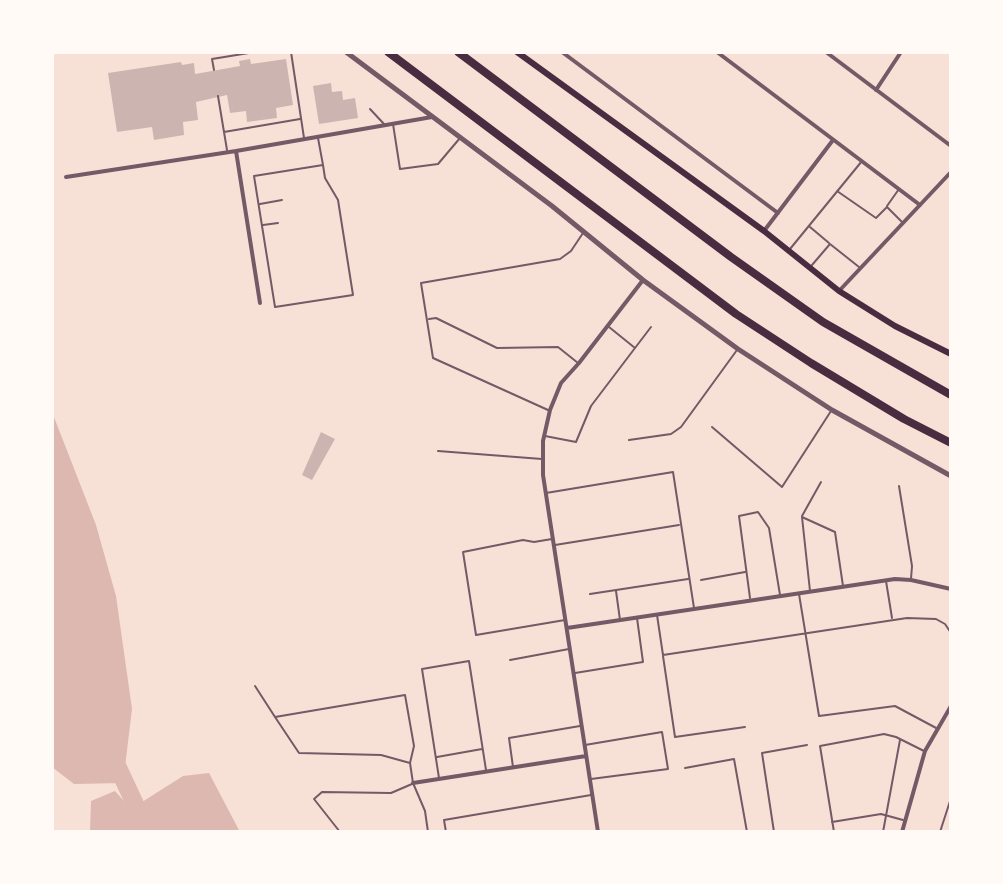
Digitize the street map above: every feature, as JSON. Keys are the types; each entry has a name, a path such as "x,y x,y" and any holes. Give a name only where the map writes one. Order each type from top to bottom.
{"highway":[{"path":"388,52 736,314 838,379 951,443"},
{"path":"458,52 731,257 823,322 951,395"}],"main road":[{"path":"517,52 790,250 839,291 895,326 951,354"}],"street":[{"path":"346,52 738,349 832,410 951,476"},
{"path":"562,52 778,213"},
{"path":"717,52 920,205"},
{"path":"826,52 951,146"},
{"path":"876,90 901,52"},
{"path":"66,177 228,153 434,116"},
{"path":"764,231 833,139"},
{"path":"236,151 260,303"},
{"path":"839,291 951,172"},
{"path":"598,832 546,493 544,436 561,383 643,280"},
{"path":"567,628 886,581 911,580 951,589"},
{"path":"902,832 925,751 951,706"},
{"path":"945,718 951,721"},
{"path":"413,783 586,756"}],"lane":[{"path":"214,70 212,59 255,52"},
{"path":"291,52 304,139"},
{"path":"218,96 228,153"},
{"path":"370,109 385,125"},
{"path":"224,132 301,119"},
{"path":"393,124 400,169 438,164 460,137"},
{"path":"318,137 323,165 325,178 338,200 353,295 275,307 254,176 323,165"},
{"path":"790,250 862,161"},
{"path":"837,191 876,218 899,189"},
{"path":"258,204 282,200"},
{"path":"887,207 903,223"},
{"path":"262,225 278,223"},
{"path":"809,227 861,268"},
{"path":"550,410 433,358 421,283 560,259 571,251 584,232"},
{"path":"811,266 830,244"},
{"path":"427,320 436,318 497,348 558,347 579,363"},
{"path":"608,327 635,348"},
{"path":"544,436 576,442 591,406 651,327"},
{"path":"629,440 671,434 681,427 738,349"},
{"path":"712,427 782,487 832,410"},
{"path":"438,451 543,459"},
{"path":"546,493 673,472 694,609"},
{"path":"810,592 802,517 821,482"},
{"path":"899,486 912,566 911,580"},
{"path":"751,601 739,516 758,512 769,528 780,596"},
{"path":"802,517 835,532 843,587"},
{"path":"554,546 681,524"},
{"path":"553,538 534,542 523,540 463,552 476,635 565,620"},
{"path":"701,580 747,572"},
{"path":"590,594 689,579"},
{"path":"886,581 893,619"},
{"path":"616,590 620,620"},
{"path":"799,594 819,716 895,706 939,730"},
{"path":"657,615 675,737 745,727"},
{"path":"573,673 643,662 637,618"},
{"path":"663,655 893,619 936,619 945,624 951,633"},
{"path":"510,660 570,649"},
{"path":"439,779 422,669 469,661 486,772"},
{"path":"255,686 299,753 381,755 410,763"},
{"path":"275,717 405,695 414,746 410,763 413,783 425,811 428,832"},
{"path":"513,767 509,738 582,726"},
{"path":"584,745 662,732 668,769 590,780"},
{"path":"834,832 820,746 884,734 925,751"},
{"path":"883,832 901,739"},
{"path":"774,832 762,753 807,745"},
{"path":"435,757 483,749"},
{"path":"685,768 734,759 747,832"},
{"path":"340,832 314,799 322,792 391,793 413,783"},
{"path":"446,832 444,820 592,795"},
{"path":"940,832 951,798"},
{"path":"832,822 881,814 904,821"}],"shaded area":[{"path":"52,412 96,525 116,596 132,709 123,783 74,784 52,767"},
{"path":"209,773 240,832 90,832 91,801 115,791 131,809 183,776"}],"building":[{"path":"250,59 251,64 286,59 293,105 276,108 277,118 247,122 246,111 230,113 227,95 196,102 198,120 183,122 184,135 154,140 152,127 117,132 108,73 181,62 182,65 194,63 195,74 240,66 239,61"},
{"path":"331,83 332,92 342,91 343,100 355,98 358,118 319,124 313,86"},
{"path":"321,432 335,439 312,480 302,475"}],"waterway":[{"path":"114,759 148,832"}]}
